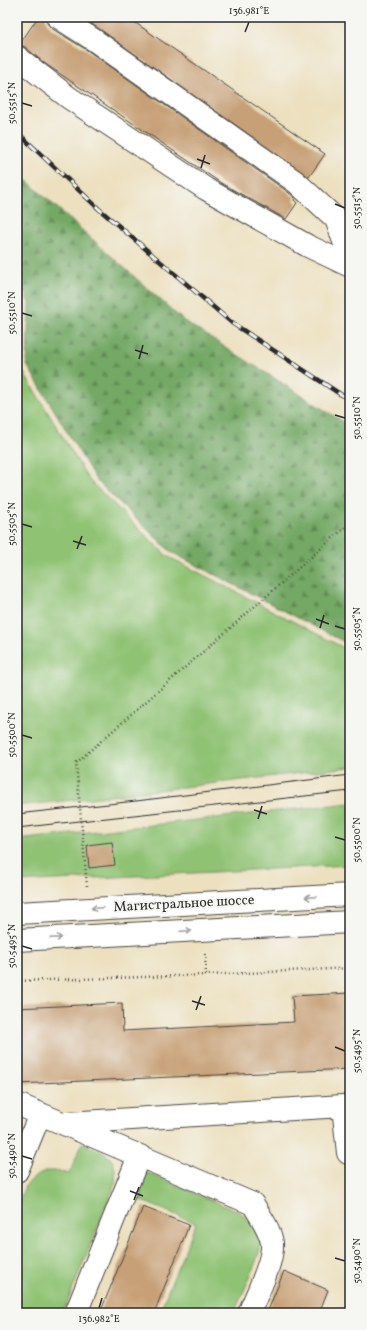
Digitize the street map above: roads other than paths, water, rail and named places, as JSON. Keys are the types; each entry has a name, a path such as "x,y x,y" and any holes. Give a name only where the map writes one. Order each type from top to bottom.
{"main road":[{"path":"58,17 94,40 296,182 336,219 350,258"},
{"path":"17,57 68,98 206,189 308,246 350,266"},
{"name":"Магистральное шоссе","path":"17,913 350,895"},
{"name":"Магистральное шоссе","path":"17,940 350,922"},
{"path":"17,1104 253,1204 265,1224 272,1243 269,1262 249,1313"},
{"path":"62,1123 343,1106 348,1153 350,1153"},
{"path":"17,1171 40,1114"},
{"path":"76,1313 140,1156"}],"tram line":[{"path":"17,814 350,775"},
{"path":"17,828 350,791"}],"railway":[{"path":"17,132 99,209 232,323 340,394 350,399"}]}
